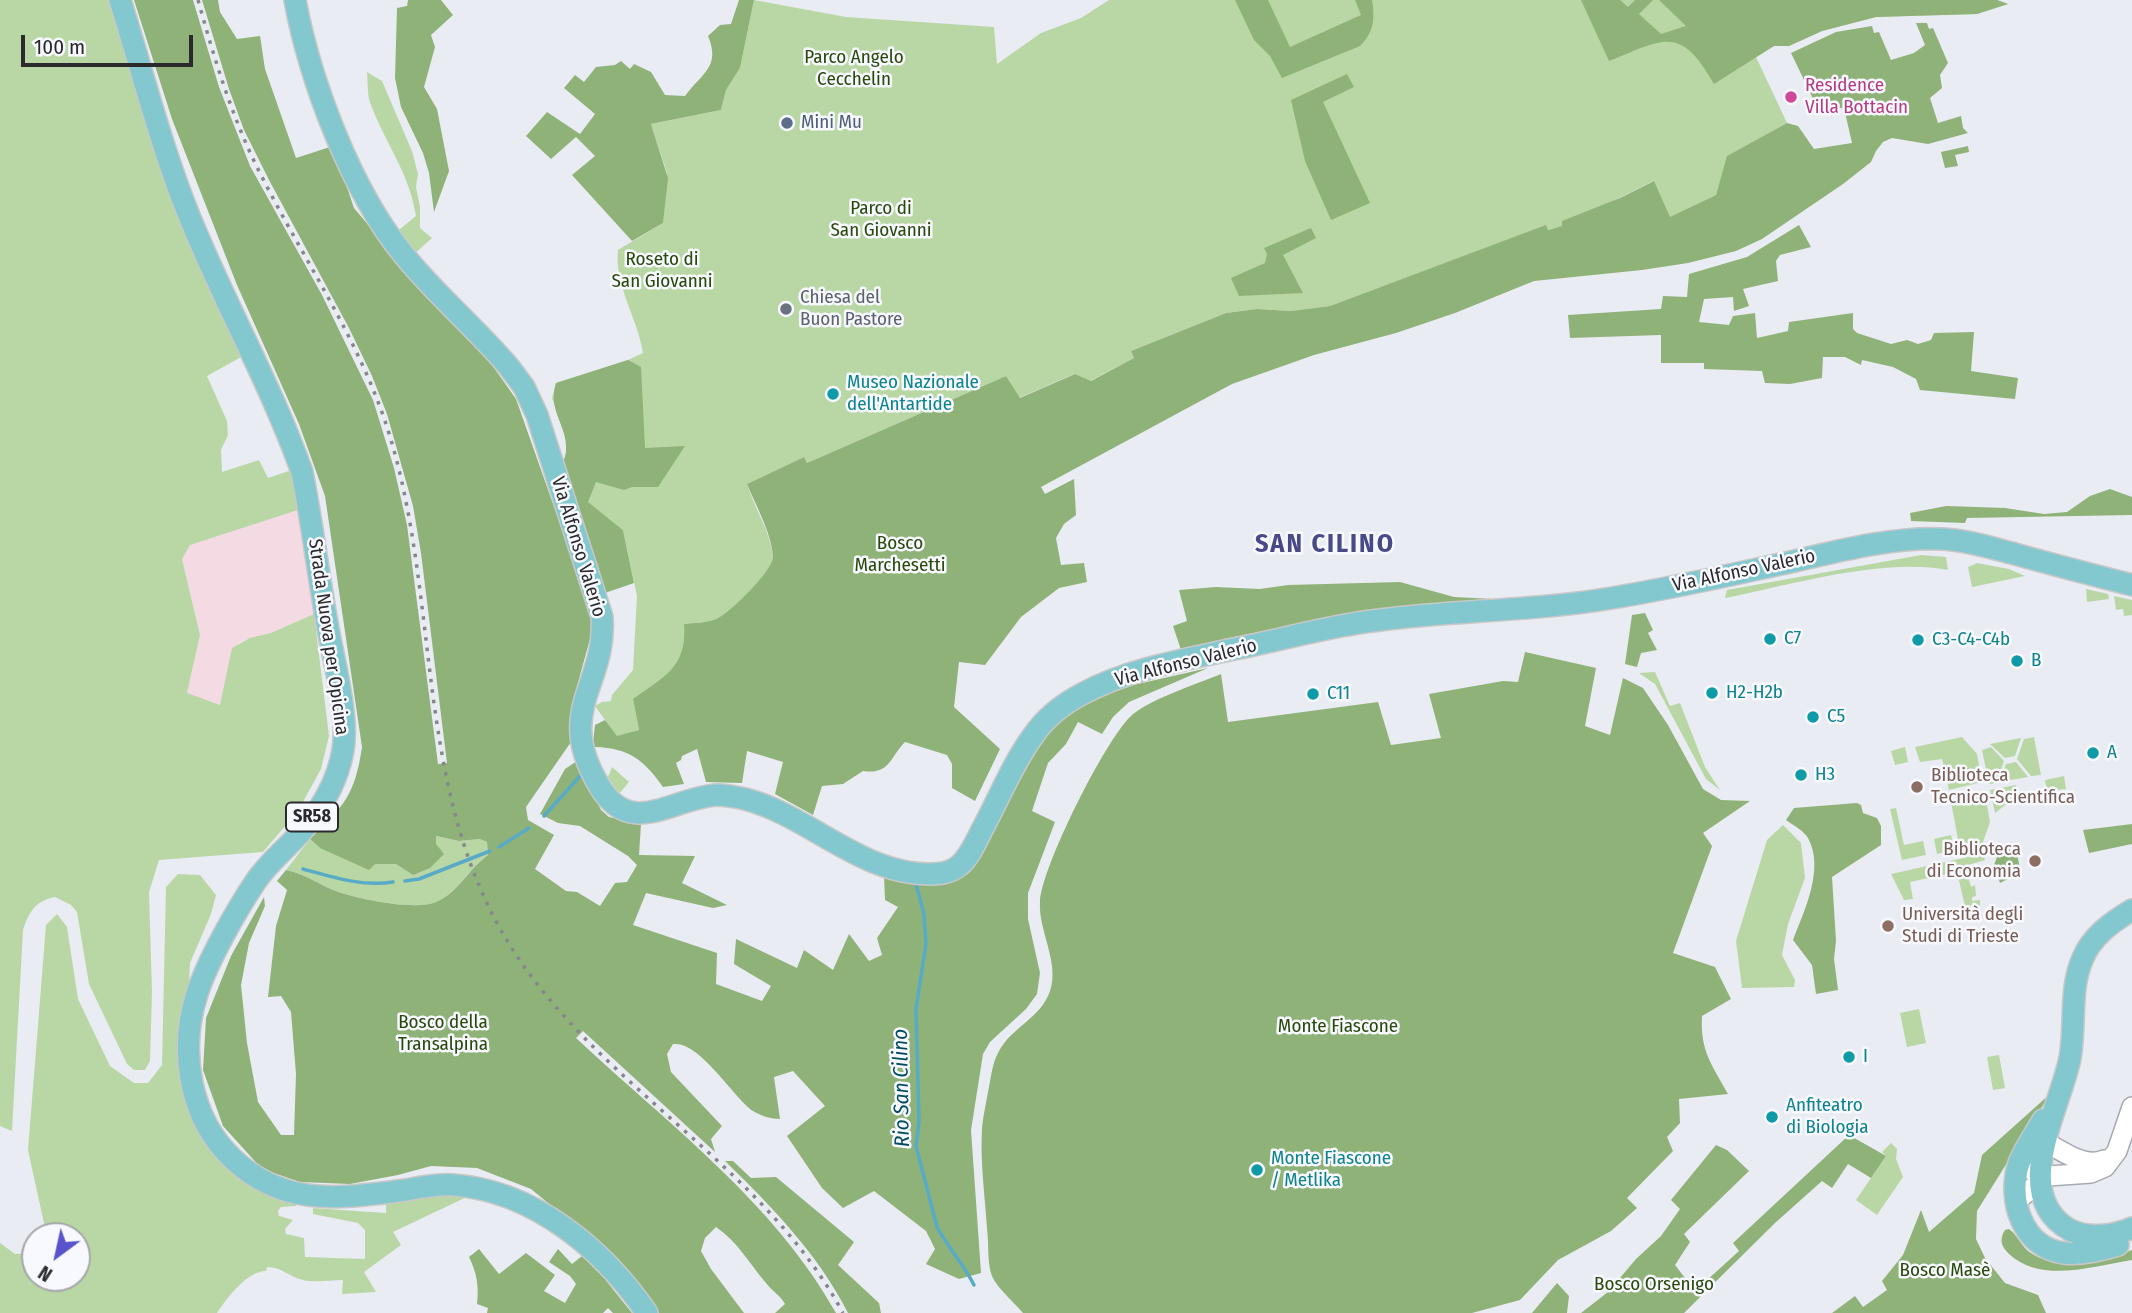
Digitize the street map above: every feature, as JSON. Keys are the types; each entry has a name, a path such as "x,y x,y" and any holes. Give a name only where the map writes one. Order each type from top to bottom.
{"main road":[{"name":"Strada Nuova per Opicina","path":"120,0 172,172 215,278 291,442 302,472 342,707 344,747 339,769 325,799 303,830 257,879 205,972 196,995 188,1052 191,1083 199,1109 213,1135 240,1166 271,1186 289,1192 331,1198 453,1185 496,1194 533,1208 583,1242 617,1276 647,1313"},
{"name":"Via Alfonso Valerio","path":"295,0 305,46 320,89 345,156 369,208 404,255 509,367 524,387 537,415 602,617 600,646 580,716 581,741 600,788 610,801 629,812 655,811 718,795 730,796 779,812 850,852 884,866 909,871 945,873 956,868 970,853 1022,753 1035,733 1055,712 1080,695 1115,679 1208,655 1374,620 1500,611 1607,599 1853,548 1924,539 1968,542 2132,585"},
{"path":"2132,910 2100,934 2082,958 2076,979 2070,1058 2039,1138 2019,1164 2016,1201 2018,1215 2026,1230 2044,1247 2056,1251 2090,1251 2116,1246 2132,1239"},
{"path":"2016,1201 2054,1174 2091,1173 2105,1167 2117,1152 2132,1107"},
{"path":"2039,1138 2095,1164 2117,1152"},
{"path":"2039,1138 2043,1198 2064,1227 2078,1234 2094,1236 2132,1228"}],"shaded area":[{"path":"301,509 314,614 271,633 239,642 220,705 187,694 200,635 182,559 190,545"}],"green space":[{"path":"0,0 113,0 243,356 207,376 227,421 228,435 221,450 222,472 259,460 268,478 292,470 301,509 190,545 182,559 200,635 187,693 220,705 232,648 250,638 271,633 314,614 329,736 321,769 298,811 263,852 159,860 149,892 152,992 150,1061 145,1070 134,1070 127,1064 89,984 77,912 71,905 55,897 42,901 34,908 23,930 12,1131 0,1126"},
{"name":"Bosco della Transalpina","path":"134,0 193,0 219,87 250,166 322,295 373,400 394,468 407,525 438,764 447,763 421,553 413,506 387,414 349,328 244,130 202,0 218,0 220,12 237,39 260,36 265,69 296,158 333,146 354,208 416,282 478,345 516,399 587,600 593,628 571,708 573,739 526,807 528,820 554,835 535,869 566,891 577,892 600,906 615,883 627,882 637,865 628,856 580,826 558,823 540,814 565,769 577,761 601,810 609,817 641,824 639,855 695,856 682,883 727,905 713,908 646,893 633,925 717,953 716,984 762,1001 771,986 734,964 736,939 797,968 804,950 833,970 849,934 869,961 882,955 877,938 898,907 885,900 884,876 939,883 1034,745 1073,708 1107,691 1208,668 1129,702 1113,717 1102,734 1078,722 1066,744 1048,763 1032,811 1055,822 1028,893 1028,919 1040,973 1037,994 1026,1009 990,1042 983,1054 971,1130 981,1273 959,1279 926,1264 935,1249 926,1231 874,1191 843,1208 822,1188 787,1136 825,1106 793,1071 774,1077 780,1119 770,1118 753,1111 705,1060 683,1045 673,1044 667,1054 671,1072 722,1126 711,1139 715,1152 583,1031 576,1038 751,1200 811,1273 836,1313 775,1313 785,1304 783,1301 737,1246 716,1227 705,1238 701,1251 744,1313 655,1313 588,1236 531,1189 477,1168 431,1166 350,1184 300,1182 262,1169 223,1126 203,1070 206,1018 231,956 264,897 265,906 249,943 241,985 247,1043 258,1102 281,1135 294,1135 296,1074 291,1012 281,996 268,997 276,926 287,890 277,881 286,870 336,891 358,897 401,905 427,904 444,898 488,855 487,842 480,839 459,841 436,836 436,844 444,854 430,868 413,875 396,864 375,864 369,870 320,848 310,839 346,799 356,777 362,747 325,496 299,424 237,285 172,119"},
{"path":"408,0 441,0 453,15 431,35 435,47 424,87 437,109 449,171 434,212 429,173 423,153 401,107 395,78 397,8 407,6"},
{"path":"739,0 754,0 740,68 726,90 721,110 651,124 668,178 663,223 632,241 572,175 595,156 576,137 551,159 526,136 547,112 580,134 595,114 564,88 575,75 584,82 596,67 615,65 621,61 630,69 634,64 651,72 665,95 685,96 711,63 708,36 720,25 731,24"},
{"name":"Parco di San Giovanni","path":"754,0 846,17 994,27 997,64 1041,33 1081,18 1109,0 1997,0 2008,4 1977,14 1876,17 1822,31 1789,46 1774,46 1756,57 1787,123 1728,156 1716,195 1669,218 1653,181 1563,226 1547,230 1545,226 1330,306 1291,311 1257,309 1226,313 1131,351 1134,358 1090,381 1074,374 1019,398 1006,376 807,463 804,457 747,484 769,537 772,563 750,591 722,615 709,621 684,624 682,651 677,661 664,677 633,699 639,730 617,737 595,706 611,701 612,695 633,670 637,596 623,530 587,502 552,398 556,383 643,353 623,289 618,250 663,223 667,173 651,124 721,110 726,90 740,68"},
{"path":"1235,0 1268,0 1290,47 1361,15 1355,0 1372,0 1372,25 1360,46 1282,78 1270,56 1254,40"},
{"path":"1581,0 1620,0 1628,7 1635,0 1653,0 1639,14 1661,34 1686,26 1659,0 1997,0 2008,4 1977,14 1876,17 1822,31 1789,46 1774,46 1714,84 1691,52 1669,42 1644,47 1609,61"},
{"name":"Bosco Marchesetti","path":"1916,23 1927,23 1929,29 1933,28 1948,63 1940,75 1942,88 1930,98 1938,123 1961,116 1963,128 1968,133 1928,144 1892,138 1883,142 1871,162 1843,184 1762,239 1736,251 1688,263 1642,270 1534,281 1455,313 1396,333 1314,355 1232,384 1041,487 1045,494 1074,479 1076,515 1064,524 1056,538 1061,565 1084,563 1087,582 1059,588 1021,617 985,665 959,662 954,707 1000,749 975,801 952,788 952,764 947,755 905,742 884,768 872,772 863,771 843,784 822,786 813,815 775,794 783,762 747,751 742,783 706,782 697,749 682,756 676,763 684,784 663,787 635,757 617,750 595,747 595,725 605,720 617,736 639,730 633,699 664,677 677,661 682,651 684,624 708,621 722,615 750,591 771,563 773,556 769,538 747,484 804,457 807,463 1006,376 1020,398 1075,374 1091,381 1134,358 1131,351 1226,313 1257,309 1291,311 1330,306 1546,225 1548,230 1562,226 1562,221 1654,181 1670,217 1716,195 1727,156 1787,123 1798,126 1814,149 1852,143 1844,108 1818,109 1791,53 1836,32 1872,26 1874,33 1879,32 1891,60 1914,53 1925,45"},
{"path":"367,72 382,81 412,151 418,174 416,187 420,228 432,238 413,255 395,233 416,216 413,200 370,101"},
{"path":"1347,74 1354,87 1323,102 1370,203 1331,220 1305,161 1291,100"},
{"path":"1968,146 1969,152 1955,155 1958,166 1945,168 1941,152"},
{"path":"1799,225 1811,247 1780,255 1776,261 1778,281 1743,289 1749,306 1734,311 1733,297 1704,299 1699,322 1729,325 1733,316 1755,313 1757,338 1788,331 1789,322 1853,313 1853,329 1857,333 1891,344 1907,340 1918,344 1931,340 1934,333 1974,332 1971,371 2018,378 2015,399 1920,390 1916,379 1893,367 1862,360 1861,365 1845,357 1823,357 1822,378 1790,384 1765,383 1762,371 1704,369 1704,363 1661,363 1661,335 1570,338 1568,315 1661,309 1663,296 1687,297 1689,274 1747,257"},
{"path":"1311,228 1316,238 1283,255 1303,293 1239,296 1231,278 1265,263 1267,254 1264,248"},
{"path":"628,360 641,367 645,448 685,446 658,487 632,487 624,490 596,482 588,502 623,530 634,583 602,594 561,467 566,453 566,442 554,402 554,393 556,383"},
{"path":"2110,489 2132,497 2132,515 1967,518 1965,523 1911,521 1910,513 1946,506 2005,508 2044,514 2067,512 2090,496"},
{"path":"1921,555 1946,557 1948,570 1895,567 1866,570 1725,598 1727,590"},
{"path":"1977,563 2009,569 2025,576 1972,587 1968,567"},
{"path":"1400,582 1454,597 1494,599 1346,614 1224,639 1182,653 1173,626 1187,621 1179,590"},
{"path":"2086,589 2108,594 2109,599 2087,602"},
{"path":"2114,596 2132,600 2132,615 2124,616 2123,609 2116,610"},
{"path":"1645,613 1653,630 1648,633 1657,650 1641,653 1637,667 1625,664 1632,615"},
{"name":"Monte Fiascone","path":"1525,652 1596,668 1585,726 1610,735 1623,678 1643,688 1668,725 1703,789 1721,800 1750,801 1703,833 1712,846 1673,953 1715,967 1731,999 1702,1016 1705,1048 1728,1094 1679,1099 1680,1123 1667,1137 1673,1151 1627,1198 1637,1208 1611,1231 1558,1260 1520,1300 1472,1313 1023,1313 998,1285 990,1271 982,1166 984,1114 993,1066 999,1051 1011,1035 1040,1008 1050,991 1051,958 1040,913 1043,885 1076,806 1119,730 1130,717 1148,705 1221,674 1228,722 1378,702 1391,745 1441,738 1429,694 1503,681 1518,682"},
{"path":"1655,672 1670,706 1680,703 1705,767 1720,790 1706,779 1655,684 1639,673"},
{"path":"1962,737 1977,754 1982,782 1949,790 1942,759 1920,762 1915,747"},
{"path":"2034,737 2041,775 2031,776 2017,759 2024,739"},
{"path":"2021,738 2015,756 2005,758 1990,744"},
{"path":"1905,747 1908,762 1895,765 1891,751"},
{"path":"1991,747 2004,761 1996,783 1989,784 1982,750"},
{"path":"2016,762 2028,777 1999,782 2006,764"},
{"path":"612,767 629,782 619,794 608,777"},
{"path":"2064,776 2066,789 2047,791 2045,780"},
{"path":"2016,785 2018,795 1995,813 1990,790"},
{"path":"1985,794 1990,822 1982,845 1985,860 1965,866 1971,887 1975,885 1976,896 1972,897 1972,901 1980,900 1980,912 1967,915 1957,872 1910,882 1913,899 1904,900 1891,874 1973,856 1972,847 1960,850 1951,802"},
{"path":"1857,803 1861,805 1863,813 1877,818 1881,826 1881,845 1832,877 1836,941 1834,959 1838,990 1816,994 1812,965 1793,940 1811,890 1814,876 1813,850 1806,835 1786,820 1794,808"},
{"path":"1896,808 1904,845 1923,841 1926,855 1902,860 1890,809"},
{"path":"2132,824 2132,844 2089,853 2083,830"},
{"path":"1783,825 1801,843 1805,878 1788,924 1782,955 1795,980 1794,987 1742,988 1736,941 1767,840"},
{"path":"1951,835 1954,850 1937,854 1934,839"},
{"path":"435,836 459,841 480,839 487,842 488,855 451,892 436,902 415,905 386,903 336,891 286,870 310,839 320,848 374,864 397,864 413,875 436,844"},
{"path":"2015,846 2021,872 2000,883 1994,865 2000,849"},
{"path":"178,874 200,875 216,895 211,914 190,963 188,1003 179,1052 186,1105 236,1173 298,1201 296,1206 281,1207 278,1211 279,1216 293,1220 285,1229 286,1234 304,1238 305,1257 365,1259 365,1230 358,1223 313,1214 313,1208 386,1213 386,1204 449,1193 471,1195 393,1232 401,1245 364,1272 376,1292 342,1294 343,1280 308,1281 267,1267 266,1271 252,1275 238,1286 217,1313 0,1313 0,1243 15,1254 21,1254 21,1292 91,1292 91,1222 44,1222 28,1150 46,925 57,914 67,927 78,999 110,1066 134,1083 148,1083 162,1065 166,887"},
{"path":"1919,1009 1926,1043 1907,1047 1900,1013"},
{"path":"1999,1055 2005,1088 1993,1090 1987,1057"},
{"name":"Bosco Masè","path":"2050,1094 1977,1211 1976,1239 1985,1258 2005,1283 2038,1295 2046,1313 1832,1313 1855,1296 1863,1307 1887,1290 1882,1281 1903,1255 1921,1210 1929,1232 1974,1193 1982,1155"},
{"name":"Bosco Orsenigo","path":"1849,1135 1886,1156 1871,1178 1848,1164 1832,1188 1822,1181 1775,1223 1684,1313 1581,1313 1608,1292 1636,1259 1661,1236 1680,1209 1671,1200 1716,1145 1727,1150 1749,1171 1684,1234 1690,1242 1675,1265 1695,1291 1739,1251 1733,1243"},
{"path":"1891,1143 1897,1149 1896,1159 1903,1177 1877,1215 1856,1200 1886,1156 1882,1152"},
{"path":"725,1161 733,1161 751,1178 776,1177 854,1242 838,1265 879,1303 881,1313 848,1313 808,1251 777,1214"},
{"path":"2009,1229 2028,1250 2041,1258 2081,1262 2132,1250 2132,1260 2084,1269 2052,1271 2037,1268 2022,1263 2004,1248 2002,1237 2005,1230"},
{"path":"479,1249 499,1274 526,1253 555,1275 544,1291 565,1303 576,1284 570,1276 549,1262 558,1249 572,1264 582,1256 632,1313 613,1313 608,1308 603,1313 487,1313 488,1308 477,1304 477,1280 469,1257"},
{"name":"Bosco Orsenigo","path":"1557,1283 1569,1296 1567,1313 1532,1313"}],"waterway":[{"path":"544,816 581,775"},
{"path":"499,847 529,828"},
{"path":"405,881 419,879 490,851"},
{"path":"303,869 359,882 393,882"},
{"name":"Rio San Cilino","path":"915,880 924,914 926,944 916,1009 919,1122 916,1146 937,1227 974,1285"}],"railway":[{"path":"198,0 242,134 278,208 346,331 387,427 404,490 431,684 454,811 474,873 502,932 538,985 580,1034 767,1210 808,1259 843,1313"}],"place":[{"name":"Residence Villa Bottacin","path":"1791,97"},
{"name":"Mini Mu","path":"787,123"},
{"name":"Chiesa del Buon Pastore","path":"786,309"},
{"name":"Museo Nazionale dell'Antartide","path":"833,394"},
{"name":"C7","path":"1770,639"},
{"name":"C3-C4-C4b","path":"1918,640"},
{"name":"B","path":"2017,661"},
{"name":"H2-H2b","path":"1712,693"},
{"name":"C11","path":"1313,694"},
{"name":"C5","path":"1813,717"},
{"name":"A","path":"2093,753"},
{"name":"H3","path":"1801,775"},
{"name":"Biblioteca Tecnico-Scientifica","path":"1917,787"},
{"name":"Biblioteca di Economia","path":"2035,861"},
{"name":"Università degli Studi di Trieste","path":"1888,926"},
{"name":"I","path":"1849,1057"},
{"name":"Anfiteatro di Biologia","path":"1772,1117"},
{"name":"Monte Fiascone / Metlika","path":"1257,1170"}],"district":[{"name":"SAN CILINO","path":"1325,545"}],"park label":[{"name":"Parco Angelo Cecchelin","path":"854,69"},
{"name":"Roseto di San Giovanni","path":"662,271"}]}
